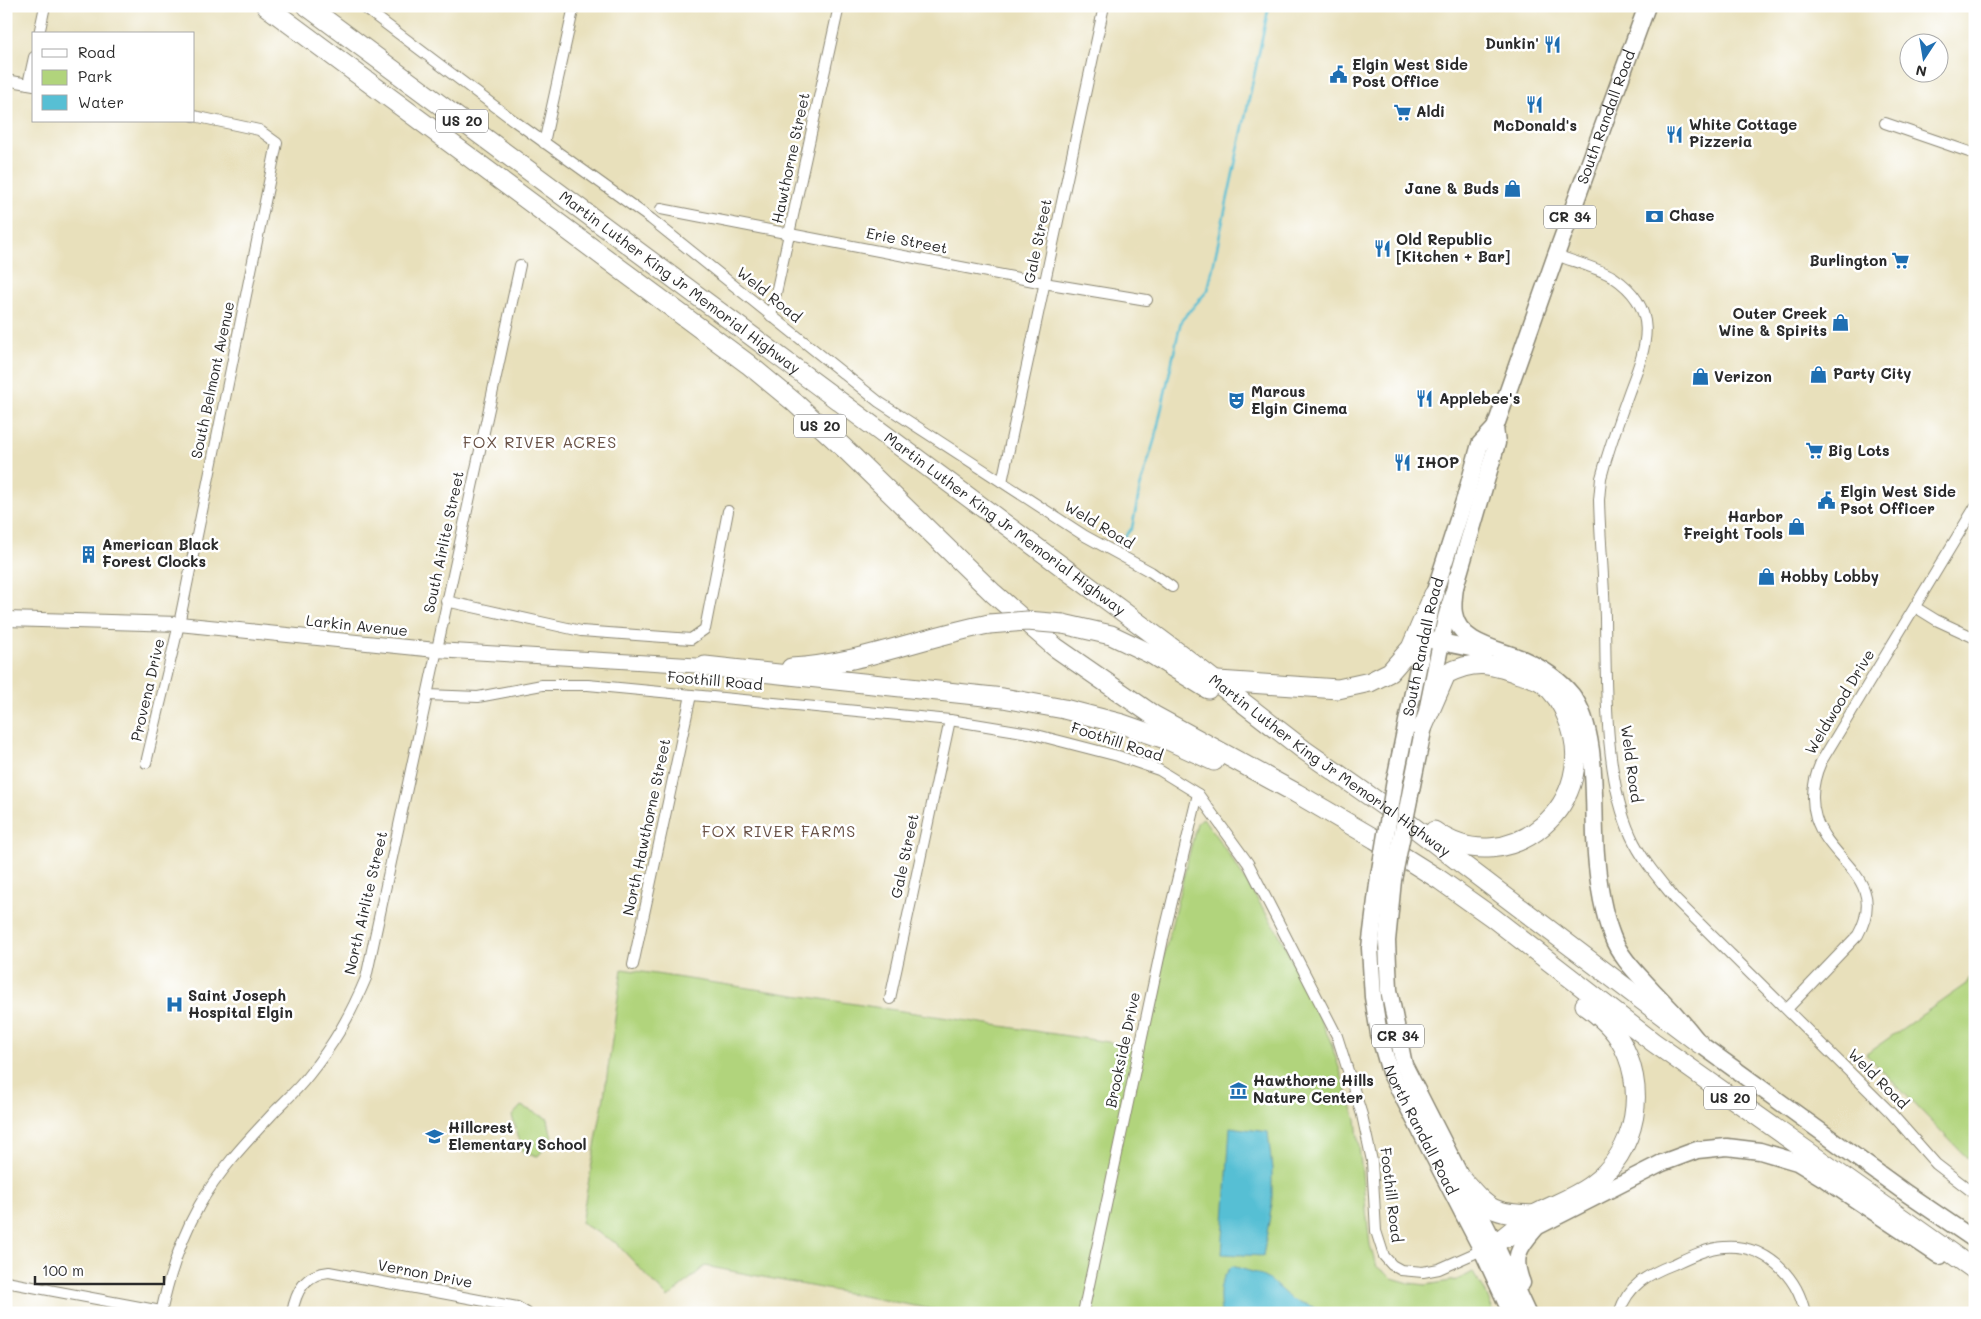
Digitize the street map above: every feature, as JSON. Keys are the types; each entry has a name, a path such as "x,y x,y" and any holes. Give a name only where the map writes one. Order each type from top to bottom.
{"highway":[{"name":"Martin Luther King Jr Memorial Highway","path":"266,6 748,364 794,402 844,448 993,594 1055,648 1153,715 1296,793 1375,839 1492,917"},
{"name":"Martin Luther King Jr Memorial Highway","path":"307,6 1184,657 1304,750 1408,823 1700,1044"},
{"path":"1218,681 1338,689 1370,682 1390,672 1411,648 1434,594"},
{"path":"705,666 774,669 814,666 847,661 956,630 989,624 1026,622 1063,624 1111,635 1152,655 1304,750"},
{"path":"1184,657 1330,756 1437,833 1466,846 1477,848 1502,846 1527,838 1551,821 1564,802 1574,776 1577,754 1572,727 1561,703 1542,682 1490,665 1465,665 1446,674 1422,730"},
{"path":"705,666 1003,698 1064,709 1122,724 1168,740 1250,777 1375,839"},
{"path":"1489,1247 1536,1221 1590,1186 1610,1167 1624,1148 1636,1106 1635,1081 1630,1059 1617,1036 1602,1018 1573,996 1512,943 1492,917"},
{"name":"US 20","path":"1492,917 1653,1042 1975,1271"},
{"path":"1462,1179 1480,1201 1493,1210 1536,1221"}],"main road":[{"name":"South Randall Road","path":"1386,878 1395,780 1434,594 1480,444 1495,428 1647,6"},
{"name":"South Randall Road","path":"1386,878 1412,785 1422,730 1456,579 1497,443 1495,428"},
{"path":"1456,579 1454,614 1461,628 1471,638 1487,647 1519,658 1553,677 1572,695 1583,716 1591,744 1596,854 1601,900 1612,937 1630,965 1684,1023 1700,1044"},
{"name":"Larkin Avenue","path":"6,619 179,624 436,650 705,666"},
{"path":"1424,638 1519,658"},
{"name":"North Randall Road","path":"1386,878 1389,990 1404,1065 1462,1179 1489,1247 1510,1313"},
{"name":"North Randall Road","path":"1386,878 1370,948 1373,997 1379,1034 1390,1072 1527,1313"},
{"name":"US 20","path":"1700,1044 1903,1191 1975,1240"},
{"path":"1534,1313 1517,1272 1516,1264 1518,1252 1536,1221 1662,1163 1697,1150 1727,1147 1760,1151 1797,1162 1826,1178 1938,1255 1975,1271"}],"street":[{"path":"39,32 45,6"},
{"name":"Weld Road","path":"362,6 544,143 651,219 879,402 1085,536 1151,572 1172,587"},
{"path":"544,143 574,6"},
{"name":"Hawthorne Street","path":"771,316 839,6"},
{"name":"Gale Street","path":"1002,482 1104,6"},
{"path":"6,80 31,84"},
{"name":"South Belmont Avenue","path":"179,624 277,143 259,130 195,116"},
{"path":"1886,123 1975,154"},
{"name":"Erie Street","path":"661,209 1147,300"},
{"name":"Weld Road","path":"1556,255 1602,272 1620,283 1639,305 1646,331 1644,353 1606,460 1599,488 1608,706 1613,765 1620,803 1637,847 1665,887 1703,928 1890,1112 1936,1164 1975,1194"},
{"name":"South Airlite Street","path":"436,650 520,265"},
{"name":"Weldwood Drive","path":"1786,1009 1858,935 1864,924 1867,900 1865,888 1860,878 1820,828 1815,812 1813,788 1816,775 1821,762 1975,507"},
{"path":"446,601 582,631 691,640 705,629 728,511"},
{"path":"1916,607 1936,620 1975,638"},
{"name":"Provena Drive","path":"146,763 179,624"},
{"name":"North Airlite Street","path":"161,1312 173,1265 184,1236 200,1205 230,1162 308,1077 337,1038 366,978 436,650"},
{"name":"Foothill Road","path":"427,695 478,697 542,684 588,686 950,720 1029,733 1118,756 1159,770 1198,794 1248,863 1337,1036 1362,1115 1372,1161 1376,1231 1380,1249 1384,1256 1392,1266 1400,1270 1423,1272 1439,1269 1489,1247"},
{"name":"North Hawthorne Street","path":"633,965 691,695"},
{"name":"Gale Street","path":"890,999 950,720"},
{"name":"Brookside Drive","path":"1083,1313 1162,939 1198,794"},
{"path":"1619,1313 1631,1290 1647,1276 1701,1252 1724,1247 1744,1248 1754,1251 1779,1265 1794,1282 1800,1293 1806,1313"},
{"name":"Vernon Drive","path":"292,1313 300,1288 305,1281 316,1274 329,1272 344,1273 517,1307 527,1313"},
{"path":"6,1282 161,1312"}],"green space":[{"name":"Hawthorne Hills Nature Center","path":"1203,818 1230,856 1279,934 1330,1040 1356,1120 1370,1245 1376,1266 1392,1278 1426,1285 1457,1280 1472,1272 1485,1291 1494,1313 952,1313 705,1266 668,1298 616,1243 581,1223 604,1097 622,969 1141,1047 1197,823"},
{"path":"1975,969 1975,1166 1866,1054 1966,984"},
{"path":"521,1106 548,1119 552,1139 538,1156 524,1154 512,1116"}],"water":[{"path":"1230,1127 1268,1132 1272,1169 1272,1204 1263,1256 1222,1254"},
{"path":"1232,1266 1256,1273 1271,1281 1291,1299 1330,1313 1221,1313 1220,1288 1224,1277"}],"waterway":[{"path":"1122,540 1132,528 1140,488 1155,438 1181,321 1208,290 1269,6"}],"place":[{"name":"Dunkin'","path":"1553,44"},
{"name":"Elgin West Side Post Office","path":"1338,74"},
{"name":"McDonald's","path":"1535,105"},
{"name":"Aldi","path":"1402,112"},
{"name":"White Cottage Pizzeria","path":"1675,134"},
{"name":"Jane & Buds","path":"1513,189"},
{"name":"Chase","path":"1655,216"},
{"name":"Old Republic [Kitchen + Bar]","path":"1382,249"},
{"name":"Burlington","path":"1901,261"},
{"name":"Outer Creek Wine & Spirits","path":"1841,323"},
{"name":"Party City","path":"1819,374"},
{"name":"Verizon","path":"1700,377"},
{"name":"Applebee's","path":"1425,399"},
{"name":"Marcus Elgin Cinema","path":"1237,401"},
{"name":"Big Lots","path":"1814,451"},
{"name":"IHOP","path":"1403,463"},
{"name":"Elgin West Side Psot Officer","path":"1826,501"},
{"name":"Harbor Freight Tools","path":"1797,526"},
{"name":"American Black Forest Clocks","path":"88,554"},
{"name":"Hobby Lobby","path":"1766,577"},
{"name":"Saint Joseph Hospital Elgin","path":"174,1005"},
{"name":"Hawthorne Hills Nature Center","path":"1239,1090"},
{"name":"Hillcrest Elementary School","path":"434,1137"}],"district":[{"name":"FOX RIVER ACRES","path":"540,442"},
{"name":"FOX RIVER FARMS","path":"779,831"}]}
